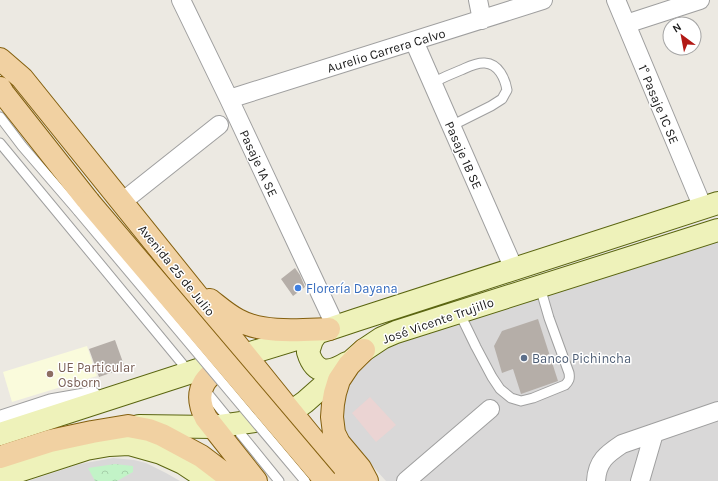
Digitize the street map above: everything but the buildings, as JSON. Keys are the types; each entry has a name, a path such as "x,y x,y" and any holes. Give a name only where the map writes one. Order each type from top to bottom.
{"main road":[{"name":"Avenida 25 de Julio","path":"0,59 22,78 185,281 241,357 291,412 335,466 354,481"},
{"name":"Avenida 25 de Julio","path":"0,88 84,207 326,481"},
{"name":"José Vicente Trujillo","path":"241,357 710,206"},
{"name":"José Vicente Trujillo","path":"128,426 223,426 280,416 291,412 305,402 357,356 382,338 396,332 718,230"},
{"path":"185,281 225,312 239,321 253,326 271,330 328,330"},
{"path":"328,330 312,340 308,352 312,363 317,368 330,371 338,368 357,356"},
{"path":"357,356 349,365 340,380 334,398 332,417 334,433 339,443 360,468 367,481"},
{"path":"2,428 146,387 209,377 225,364 241,357"},
{"path":"196,380 201,391 201,409 206,418 223,426 256,481"},
{"path":"0,457 57,440 128,426 149,430 162,435 201,456 234,481"},
{"path":"177,443 195,457 218,481"},
{"path":"0,477 86,450 108,445 129,444 161,452 183,463 208,481"}],"street":[{"name":"Pasaje 1A SE","path":"181,0 229,99 328,330"},
{"path":"478,0 482,20"},
{"name":"Aurelio Carrera Calvo","path":"229,99 543,0"},
{"name":"1° Pasaje 1C SE","path":"616,0 710,206"},
{"path":"626,24 700,0"},
{"name":"Pasaje 1B SE","path":"414,41 514,269"},
{"path":"122,202 219,125"},
{"path":"406,481 490,409"},
{"path":"596,481 599,466 604,457 622,444 718,411"},
{"path":"640,481 654,433"}],"lane":[{"path":"432,82 474,65 484,63 493,65 505,81 507,90 502,99 451,126"},
{"name":"Avenida 25 de Julio","path":"0,117 22,146 84,207 305,481"},
{"path":"0,143 196,380"},
{"path":"459,312 476,347 500,389 510,398 521,401 533,398 565,385 569,381 570,377 549,318 540,287"},
{"path":"223,426 279,481"}],"shaded area":[{"path":"718,237 718,481 386,481 344,431 341,404 349,382 374,351"},
{"name":"UE Particular Osborn","path":"87,346 97,376 12,402 3,372"},
{"path":"370,397 396,425 376,442 352,413"},
{"path":"113,458 146,463 180,481 28,481 80,464"}],"green space":[{"path":"115,464 133,466 133,472 117,481 95,481 88,468"}],"place":[{"name":"Florería Dayana","path":"298,288"},
{"name":"Banco Pichincha","path":"524,358"},
{"name":"UE Particular Osborn","path":"50,374"}]}
